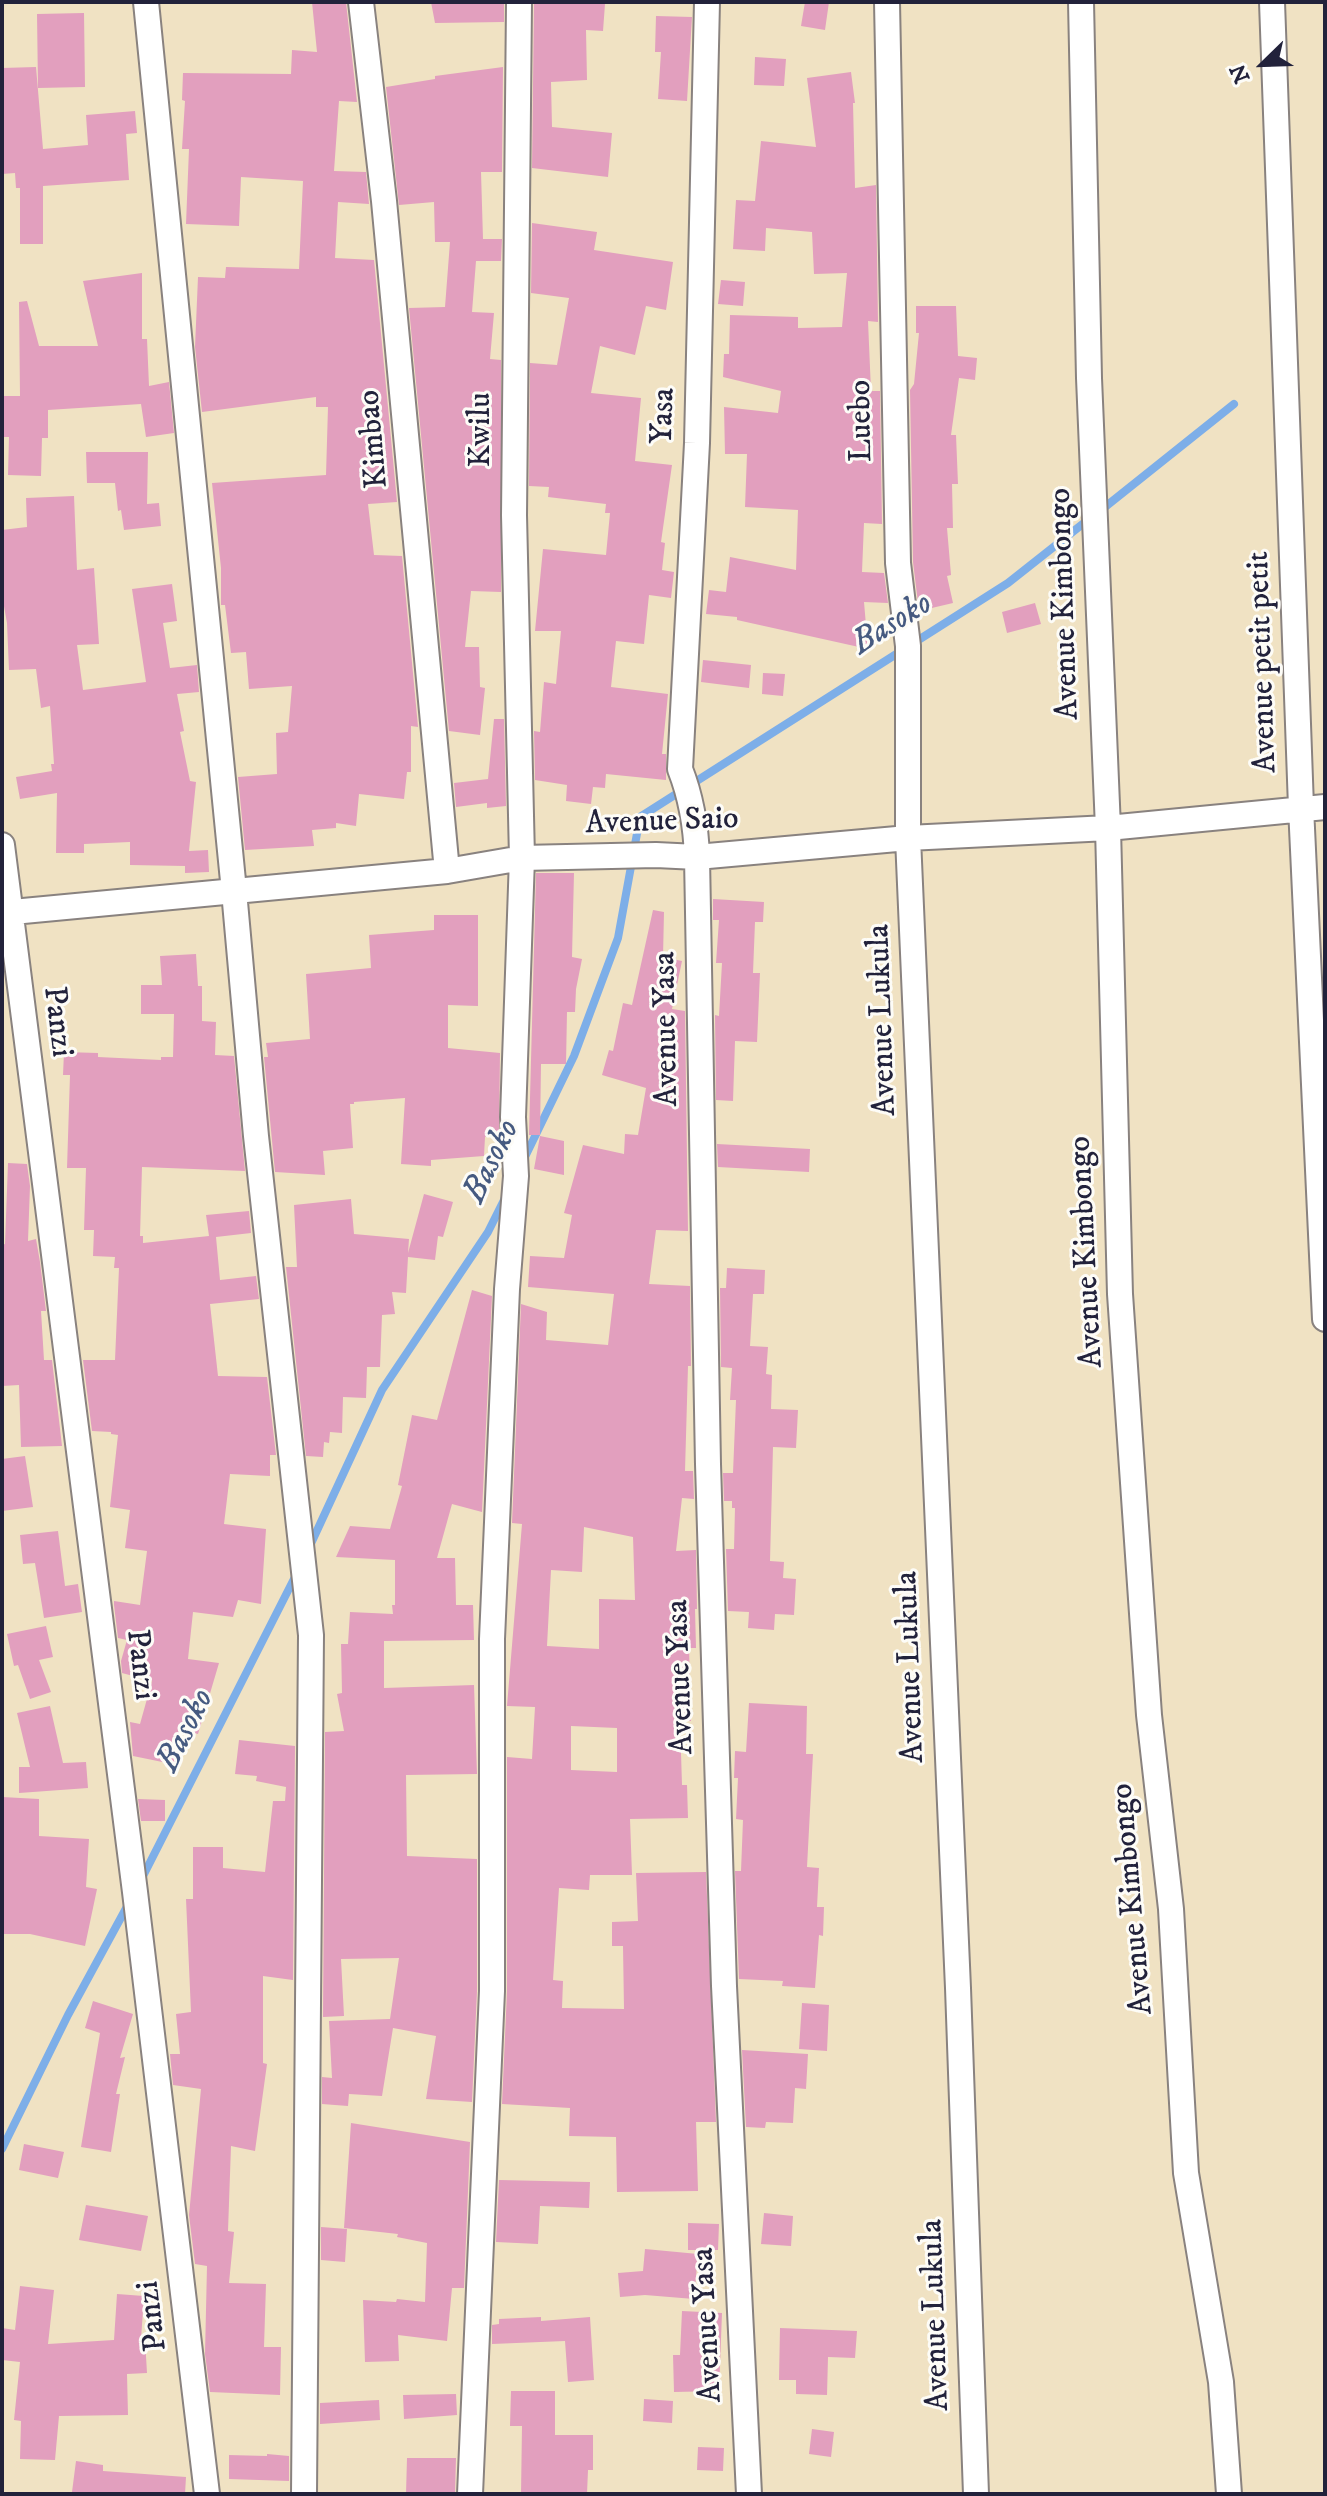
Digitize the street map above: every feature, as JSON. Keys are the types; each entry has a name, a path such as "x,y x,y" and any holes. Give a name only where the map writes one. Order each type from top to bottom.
{"street":[{"path":"146,2 274,1315 311,1635 304,2494"},
{"name":"Kimbao","path":"361,2 384,201 447,871"},
{"name":"Kwilu","path":"470,2494 492,1991 492,1639 507,1289 516,1176 513,1117 522,858 514,515 519,2"},
{"name":"Yasa","path":"697,857 696,830 680,769 697,443 707,2"},
{"name":"Luebo","path":"887,2 898,563 908,646 908,838"},
{"name":"Avenue Kimbongo","path":"1081,2 1089,393 1108,828 1120,1294 1148,1700 1171,1909 1186,2173 1221,2382 1229,2494"},
{"name":"Avenue petit petit","path":"1272,2 1313,807 1325,1319"},
{"name":"Avenue Saio","path":"6,912 447,871 522,858 697,857 908,838 1108,828 1313,807"},
{"name":"Avenue Lukula","path":"908,838 957,1972 976,2494"},
{"name":"Panzi","path":"2,845 6,912 137,1907 207,2494"},
{"name":"Avenue Yasa","path":"697,857 708,1464 724,1986 749,2494"}],"building":[{"path":"312,2 346,2 357,102 339,101 334,171 366,172 369,204 338,202 335,258 374,260 397,502 368,504 374,555 402,556 418,727 411,726 411,772 407,772 404,799 359,794 356,826 336,823 336,828 312,830 314,846 245,850 238,777 277,774 276,733 288,732 292,686 249,689 246,652 231,653 225,605 221,605 221,568 212,483 326,475 328,407 316,407 316,397 202,412 195,347 198,277 225,278 226,267 299,269 303,181 241,177 239,226 186,224 189,149 182,149 183,73 291,74 292,50 317,52"},
{"path":"431,2 504,2 504,22 435,23"},
{"path":"534,2 605,4 603,31 586,30 587,80 551,82 552,127 612,133 608,177 532,168"},
{"path":"805,2 829,2 825,30 801,26"},
{"path":"84,13 85,87 38,88 37,14"},
{"path":"656,16 692,17 687,101 658,99 661,52 655,52"},
{"path":"755,57 786,59 784,86 754,85"},
{"path":"36,67 43,149 88,145 86,115 135,111 137,133 126,134 129,180 43,186 43,244 20,244 20,188 16,188 15,173 2,174 2,68"},
{"path":"503,67 502,172 481,172 483,239 502,239 501,261 476,261 472,312 494,313 490,359 501,360 501,592 471,591 465,647 479,647 480,687 485,688 480,735 449,731 409,308 445,307 450,242 435,242 434,202 399,205 386,87 435,79 435,76"},
{"path":"851,72 855,103 855,188 876,185 878,322 868,321 871,391 880,391 882,524 864,523 862,572 884,573 888,603 864,602 868,649 737,620 737,617 706,614 709,590 726,592 730,557 796,570 798,510 745,507 747,454 725,454 724,407 778,413 781,391 723,377 724,354 729,354 730,315 798,317 798,328 842,327 847,273 814,274 812,232 766,228 765,251 733,249 736,200 755,201 761,141 816,147 807,78"},
{"path":"532,223 597,232 594,250 673,262 666,310 646,306 635,355 600,346 591,393 641,398 635,461 672,465 661,542 665,543 662,570 674,572 671,598 649,595 644,644 616,641 611,687 668,694 662,754 666,754 666,780 606,774 605,788 593,787 591,804 566,801 567,785 535,780 534,731 540,732 544,682 556,684 561,631 535,631 543,549 606,555 610,513 605,513 606,504 548,497 549,487 529,486 530,363 557,365 569,298 531,293"},
{"path":"142,273 142,339 147,339 149,386 169,382 174,433 146,437 141,404 48,410 48,438 42,438 41,476 8,475 9,437 2,437 2,396 20,396 19,302 27,301 39,346 98,346 83,281"},
{"path":"721,280 745,282 743,306 718,304"},
{"path":"916,306 956,306 958,356 977,358 975,380 959,378 951,435 956,435 958,484 952,484 953,528 947,528 951,575 947,576 953,603 919,611 913,562 910,390 914,384 919,333 916,333"},
{"path":"86,452 148,452 147,504 159,503 161,526 124,530 115,483 87,483"},
{"path":"74,496 77,570 94,568 99,644 77,645 83,690 146,682 132,589 172,584 177,621 163,623 170,668 197,665 199,692 177,694 184,731 180,732 190,781 196,782 189,851 208,850 209,872 185,873 185,866 130,865 130,842 84,844 84,853 56,853 57,793 20,799 16,777 52,771 51,764 54,764 50,706 41,708 36,669 9,670 2,595 2,530 27,527 26,498"},
{"path":"1035,603 1041,624 1007,633 1002,612"},
{"path":"703,660 751,665 749,688 701,682"},
{"path":"763,673 785,674 783,696 762,694"},
{"path":"494,719 504,719 506,806 487,808 487,803 456,807 454,783 488,779"},
{"path":"536,873 574,873 572,957 582,959 575,1012 567,1012 566,1064 541,1064 540,1135 529,1135"},
{"path":"713,899 764,902 763,922 755,922 753,973 760,973 757,1042 735,1041 733,1101 716,1100 715,1015 719,1016 722,963 716,963 719,920 713,920"},
{"path":"653,910 664,912 663,957 682,961 672,1009 685,1011 688,1231 656,1230 649,1284 690,1286 691,1366 688,1366 685,1471 693,1471 694,1499 682,1498 676,1551 696,1550 696,1648 689,1648 691,1721 680,1721 682,1785 687,1785 688,1818 630,1819 632,1875 590,1875 589,1890 559,1888 553,1980 563,1981 562,2008 624,2009 623,1946 612,1946 612,1922 638,1921 636,1873 706,1872 716,2122 696,2122 698,2191 617,2192 616,2137 569,2136 570,2108 502,2104 507,1991 507,1757 532,1759 535,1707 507,1706 522,1524 512,1523 521,1304 547,1312 546,1340 608,1345 614,1294 528,1287 530,1256 564,1258 572,1215 564,1213 583,1145 624,1154 625,1134 638,1135 646,1088 602,1075 609,1050 613,1051 623,1003 632,1005","holes":["584,1527 633,1537 635,1600 599,1599 599,1649 547,1646 551,1570 582,1572","571,1726 617,1728 617,1772 571,1770"]},
{"path":"434,915 478,915 478,1006 448,1005 448,1048 500,1053 499,1136 485,1137 484,1156 431,1160 431,1166 401,1164 405,1098 354,1102 350,1104 353,1148 323,1151 325,1175 275,1172 264,1057 268,1057 266,1043 310,1039 306,974 371,968 369,935 434,930"},
{"path":"196,954 198,986 202,986 202,1021 216,1022 215,1055 234,1056 245,1171 142,1167 140,1236 143,1236 143,1243 209,1236 206,1215 249,1211 251,1233 216,1237 220,1280 256,1276 259,1299 210,1304 218,1376 267,1377 276,1455 270,1455 270,1476 230,1474 224,1524 266,1529 261,1604 238,1600 233,1617 193,1612 188,1659 219,1663 198,1734 183,1730 177,1765 133,1756 130,1722 140,1724 152,1681 122,1673 121,1661 127,1640 118,1638 114,1601 140,1605 147,1551 125,1548 130,1510 110,1507 118,1435 92,1431 83,1360 115,1360 119,1268 114,1268 115,1257 93,1256 94,1230 84,1230 86,1168 67,1168 70,1075 63,1075 64,1052 161,1060 161,1057 173,1057 174,1014 141,1014 141,985 162,985 160,956"},
{"path":"540,1136 564,1141 564,1175 534,1169"},
{"path":"717,1144 810,1149 809,1172 718,1167"},
{"path":"8,1163 27,1164 30,1186 28,1241 36,1239 40,1262 46,1311 41,1311 44,1360 52,1360 62,1446 21,1447 19,1385 2,1386 2,1245 5,1244"},
{"path":"424,1194 453,1202 443,1237 438,1236 435,1260 408,1257 406,1293 392,1292 395,1314 382,1315 380,1367 367,1367 366,1398 343,1397 342,1433 330,1432 329,1443 324,1442 323,1457 306,1456 286,1267 297,1267 294,1205 351,1199 354,1234 409,1239 408,1253"},
{"path":"727,1268 765,1270 764,1294 753,1294 750,1346 768,1347 766,1374 772,1375 771,1409 798,1410 796,1448 773,1447 770,1561 784,1562 783,1578 796,1579 794,1615 775,1614 774,1630 748,1628 749,1612 728,1611 726,1549 734,1549 735,1508 732,1508 732,1501 724,1501 723,1473 733,1473 736,1400 730,1400 732,1368 721,1367 720,1288 726,1288"},
{"path":"472,1290 492,1296 482,1512 452,1504 437,1558 455,1558 456,1605 473,1605 474,1640 384,1641 384,1688 474,1685 477,1774 406,1775 407,1856 477,1859 477,1991 472,2102 426,2099 436,2036 393,2028 382,2096 349,2094 348,2106 322,2104 322,2077 332,2078 329,2021 390,2019 399,1958 341,1959 344,2016 323,2017 325,1732 344,1731 337,1694 342,1693 341,1644 348,1644 350,1612 393,1614 392,1605 395,1605 395,1560 336,1557 350,1526 390,1529 402,1486 398,1485 412,1415 437,1420"},
{"path":"25,1456 33,1507 2,1511 2,1459"},
{"path":"58,1531 65,1586 78,1584 82,1612 44,1618 35,1563 23,1564 20,1535"},
{"path":"46,1626 53,1657 39,1660 51,1692 30,1699 18,1665 14,1666 7,1634"},
{"path":"749,1703 807,1706 806,1754 813,1754 807,1867 819,1868 817,1907 824,1907 815,1988 782,1986 783,1981 739,1979 735,1871 741,1871 743,1820 736,1819 738,1778 734,1778 735,1751 746,1752"},
{"path":"50,1706 63,1763 86,1762 88,1788 19,1793 19,1767 30,1767 17,1713"},
{"path":"239,1740 295,1746 293,1980 263,1976 263,2063 267,2064 255,2151 231,2146 228,2231 234,2232 229,2283 266,2284 264,2347 281,2347 280,2395 210,2392 205,2354 207,2266 195,2264 189,2215 201,2089 173,2085 170,2054 180,2054 176,2014 191,2012 186,1899 193,1899 193,1847 223,1847 223,1868 265,1872 273,1801 285,1801 286,1787 256,1781 257,1776 235,1774"},
{"path":"2,1797 39,1799 39,1836 89,1839 86,1887 97,1889 85,1946 30,1934 2,1934"},
{"path":"138,1799 165,1800 165,1821 141,1821"},
{"path":"93,2001 133,2014 120,2058 125,2057 116,2094 120,2094 111,2152 81,2147 100,2033 85,2028"},
{"path":"802,2003 829,2005 827,2051 799,2049"},
{"path":"742,2050 808,2054 806,2089 795,2088 793,2123 766,2122 765,2128 746,2127"},
{"path":"351,2123 470,2142 464,2288 452,2288 447,2341 398,2335 399,2361 365,2362 363,2300 425,2302 427,2243 397,2237 398,2234 344,2228"},
{"path":"24,2144 64,2152 58,2178 19,2170"},
{"path":"499,2180 590,2182 589,2208 540,2206 538,2244 496,2242"},
{"path":"86,2205 148,2216 141,2251 79,2240"},
{"path":"764,2213 793,2216 791,2246 761,2244"},
{"path":"688,2223 719,2224 718,2250 688,2250"},
{"path":"321,2227 347,2229 345,2262 321,2260"},
{"path":"645,2249 698,2254 694,2299 645,2295 620,2297 618,2273 643,2271"},
{"path":"20,2286 54,2290 48,2344 114,2340 117,2294 144,2296 141,2339 145,2339 147,2373 127,2374 128,2415 59,2416 55,2460 20,2459 21,2421 14,2420 20,2362 2,2360 2,2328 15,2330"},
{"path":"682,2311 722,2313 719,2391 674,2392 673,2355 680,2355"},
{"path":"541,2317 541,2321 590,2317 594,2380 568,2382 565,2341 492,2344 492,2325 499,2324 499,2319"},
{"path":"780,2328 857,2331 855,2358 828,2357 827,2395 796,2394 796,2380 779,2380"},
{"path":"511,2391 555,2391 555,2435 593,2435 593,2470 588,2470 587,2494 521,2494 522,2426 510,2426"},
{"path":"456,2394 457,2415 404,2419 403,2395"},
{"path":"644,2399 673,2401 672,2423 643,2421"},
{"path":"379,2400 380,2420 320,2424 320,2403"},
{"path":"812,2429 834,2432 831,2457 809,2454"},
{"path":"698,2447 724,2448 723,2471 697,2470"},
{"path":"229,2455 289,2456 289,2481 229,2479"},
{"path":"407,2458 456,2458 455,2494 406,2494"},
{"path":"76,2461 103,2465 103,2471 186,2477 185,2494 72,2492"}],"waterway":[{"name":"Basoko","path":"1100,511 1234,404"},
{"name":"Basoko","path":"522,1163 574,1056 618,938 640,817 1008,583 1089,519"},
{"name":"Basoko","path":"308,1550 382,1390 488,1232 506,1196"},
{"name":"Basoko","path":"140,1882 297,1573"},
{"name":"Basoko","path":"2,2149 68,2015 130,1901"}]}
